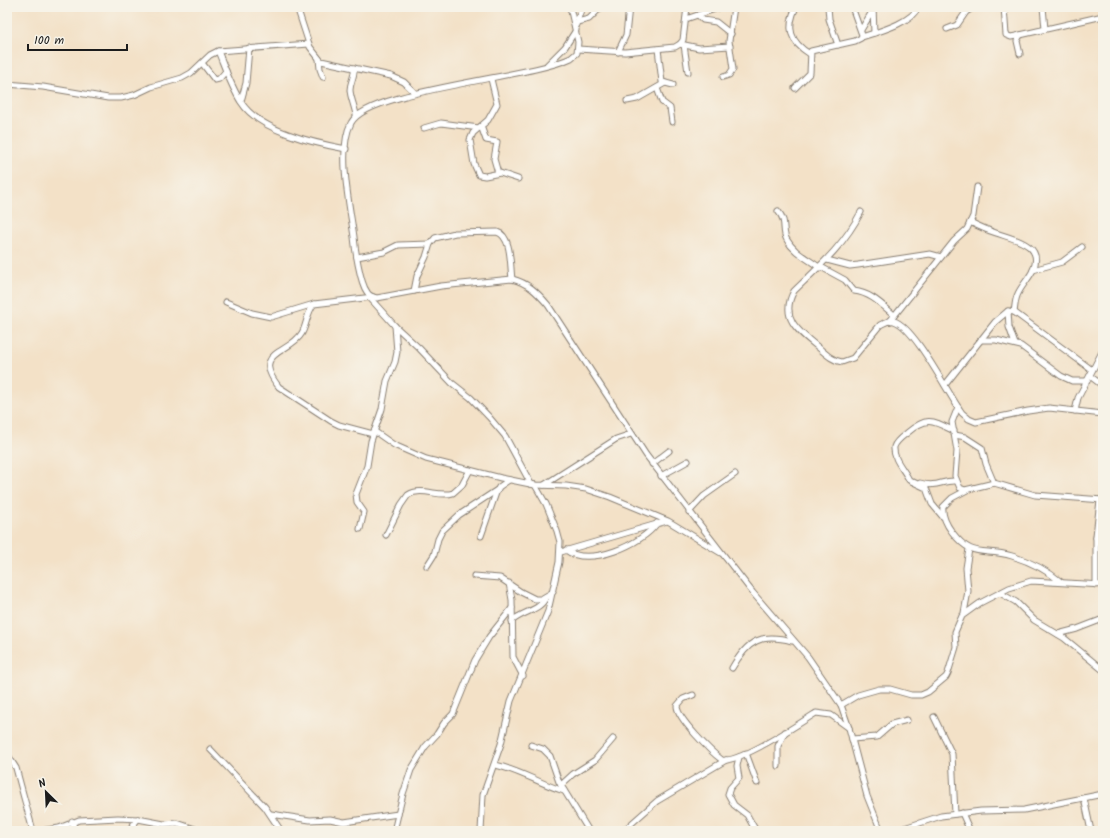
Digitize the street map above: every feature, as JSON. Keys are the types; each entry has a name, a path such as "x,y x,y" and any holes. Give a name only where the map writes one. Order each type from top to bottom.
{"street":[{"path":"298,7 309,44 319,59 324,62 391,76 404,82 415,93"},
{"path":"481,831 483,795 502,744 511,700 548,611 563,551 554,520 504,436 471,398 452,384 419,348 395,326 367,292 357,257 345,174 346,149 349,126 356,115 385,101 415,93 490,79 546,66 571,58 577,53 578,49 576,27 570,7"},
{"path":"546,66 565,47 576,27 582,7"},
{"path":"576,27 589,19 601,7"},
{"path":"618,52 626,35 629,7"},
{"path":"687,7 682,45 688,72"},
{"path":"686,19 721,7"},
{"path":"723,77 729,75 733,69 730,46 734,7"},
{"path":"796,7 792,16 792,36 795,42 810,54"},
{"path":"828,7 829,19 838,45"},
{"path":"852,7 861,30 862,37"},
{"path":"795,88 810,73 810,54 815,49 855,41 902,22 915,13 918,7"},
{"path":"947,29 959,22 967,9 974,7"},
{"path":"1004,7 1006,35 1011,37 1103,16"},
{"path":"1043,7 1045,29"},
{"path":"861,30 873,9"},
{"path":"873,9 874,33"},
{"path":"698,15 703,20 716,22 731,34"},
{"path":"1020,54 1017,41 1021,35"},
{"path":"7,84 43,87 108,98 122,98 134,95 151,87 182,78 192,73 210,55 218,51 309,44"},
{"path":"578,49 618,52 658,50 682,45 699,48 730,46"},
{"path":"241,101 246,83 249,48"},
{"path":"658,50 660,76 665,83"},
{"path":"218,51 226,72 241,101 250,112 273,126 315,142 346,149"},
{"path":"319,59 323,77"},
{"path":"202,63 215,80 219,79 226,72"},
{"path":"354,68 355,75 351,81 350,93 354,102 356,115"},
{"path":"490,79 497,104 488,120 471,136 470,140 476,171 480,175 485,176 498,173 518,179"},
{"path":"627,101 638,99 665,83 673,84"},
{"path":"657,88 662,102 670,108 672,122"},
{"path":"424,128 441,123 480,127"},
{"path":"480,127 486,140 497,142 494,158 498,173"},
{"path":"861,212 852,231 827,260 794,291 788,305 791,320 799,332 829,356 842,362 853,358 880,325 890,321 941,257 966,229 973,216 977,187"},
{"path":"778,211 784,220 785,237 798,253 845,280 854,291 864,292 869,295 894,315"},
{"path":"970,222 1016,239 1032,249 1036,262 1033,270 1016,297 1014,312"},
{"path":"414,291 417,276 430,244 435,238 441,235 455,233 500,233 507,242 512,279"},
{"path":"357,257 384,252 398,245 430,244"},
{"path":"1033,270 1062,262 1082,247"},
{"path":"827,260 850,266 858,266 930,254 941,257"},
{"path":"226,302 252,313 271,317 314,304 372,297 385,298 441,286 512,279 523,282 536,290 548,305 652,464 793,641 808,657 841,705 849,728 867,796 881,831"},
{"path":"314,304 298,338 272,356 269,367 273,380 279,387 331,421 339,425 373,433 405,451 426,459 509,480 586,489 627,503 668,521 711,549 723,554"},
{"path":"945,385 995,322 1008,311 1014,312 1081,364 1103,386"},
{"path":"1008,311 1009,327 1014,344"},
{"path":"890,321 901,325 921,348 958,407 969,419 976,422 1028,410 1049,408 1103,414"},
{"path":"360,529 364,512 358,502 356,494 367,466 373,433 396,357 397,339 395,326"},
{"path":"980,340 996,340 1021,346 1061,376 1072,381 1087,381"},
{"path":"1075,412 1078,398 1103,350"},
{"path":"958,407 952,422 954,433 956,481 960,488 968,490"},
{"path":"994,483 986,464 982,448 965,437 954,433 934,421 926,420 894,444 893,450 896,459 904,469 909,480 926,488 932,504 943,517 960,543 969,549 1010,555 1030,562 1050,572 1062,582"},
{"path":"543,485 616,439 631,434"},
{"path":"652,464 669,451"},
{"path":"661,476 688,461"},
{"path":"386,535 408,494 427,491 443,494 454,493 462,485 470,470"},
{"path":"689,512 696,503 709,492 736,474"},
{"path":"427,566 434,555 442,531 459,515 497,490 509,480"},
{"path":"914,483 920,482 932,486 956,481"},
{"path":"943,517 943,507 946,502 968,490 994,483 1035,494 1102,500 1096,538 1096,585"},
{"path":"481,536 489,508 497,490"},
{"path":"563,551 668,521"},
{"path":"563,551 582,557 597,557 646,534 657,523"},
{"path":"1096,538 1103,546"},
{"path":"841,705 858,695 879,689 890,689 911,695 921,695 928,692 946,678 956,647 955,632 964,613 968,591 966,568 969,549"},
{"path":"474,576 500,578 521,592 535,599 542,599 553,592"},
{"path":"964,613 1000,593 1031,581 1103,585"},
{"path":"509,583 512,608 513,657 522,676"},
{"path":"1000,593 1016,602 1034,620 1058,634 1103,670"},
{"path":"512,621 517,616 541,606 546,597"},
{"path":"394,831 411,770 425,747 453,714 479,654 489,637 512,608"},
{"path":"1058,634 1077,629 1103,619"},
{"path":"732,668 743,650 755,642 771,636 793,641"},
{"path":"693,696 683,699 679,703 677,706 678,713 717,756 726,760"},
{"path":"623,831 657,801 726,760 746,753 786,732 816,713 831,715 849,728"},
{"path":"934,717 952,754 955,814"},
{"path":"852,739 877,738 892,724 907,720"},
{"path":"778,766 778,746 786,732"},
{"path":"561,785 573,774 595,760 613,739"},
{"path":"531,745 550,756 564,791 589,831"},
{"path":"210,749 271,814 281,831"},
{"path":"746,753 756,782"},
{"path":"7,754 16,768 33,831"},
{"path":"739,756 736,766 740,778 730,788 728,794 734,806 747,815 756,831"},
{"path":"495,765 512,770 564,791"},
{"path":"895,831 941,816 980,811 1024,810 1103,794"},
{"path":"1084,798 1091,831"},
{"path":"962,813 970,831"},
{"path":"271,814 344,822 398,814"},
{"path":"41,831 59,828 72,821 89,819 138,819 164,824 177,823 200,831"},
{"path":"128,831 138,819"},
{"path":"72,821 75,831"}]}
